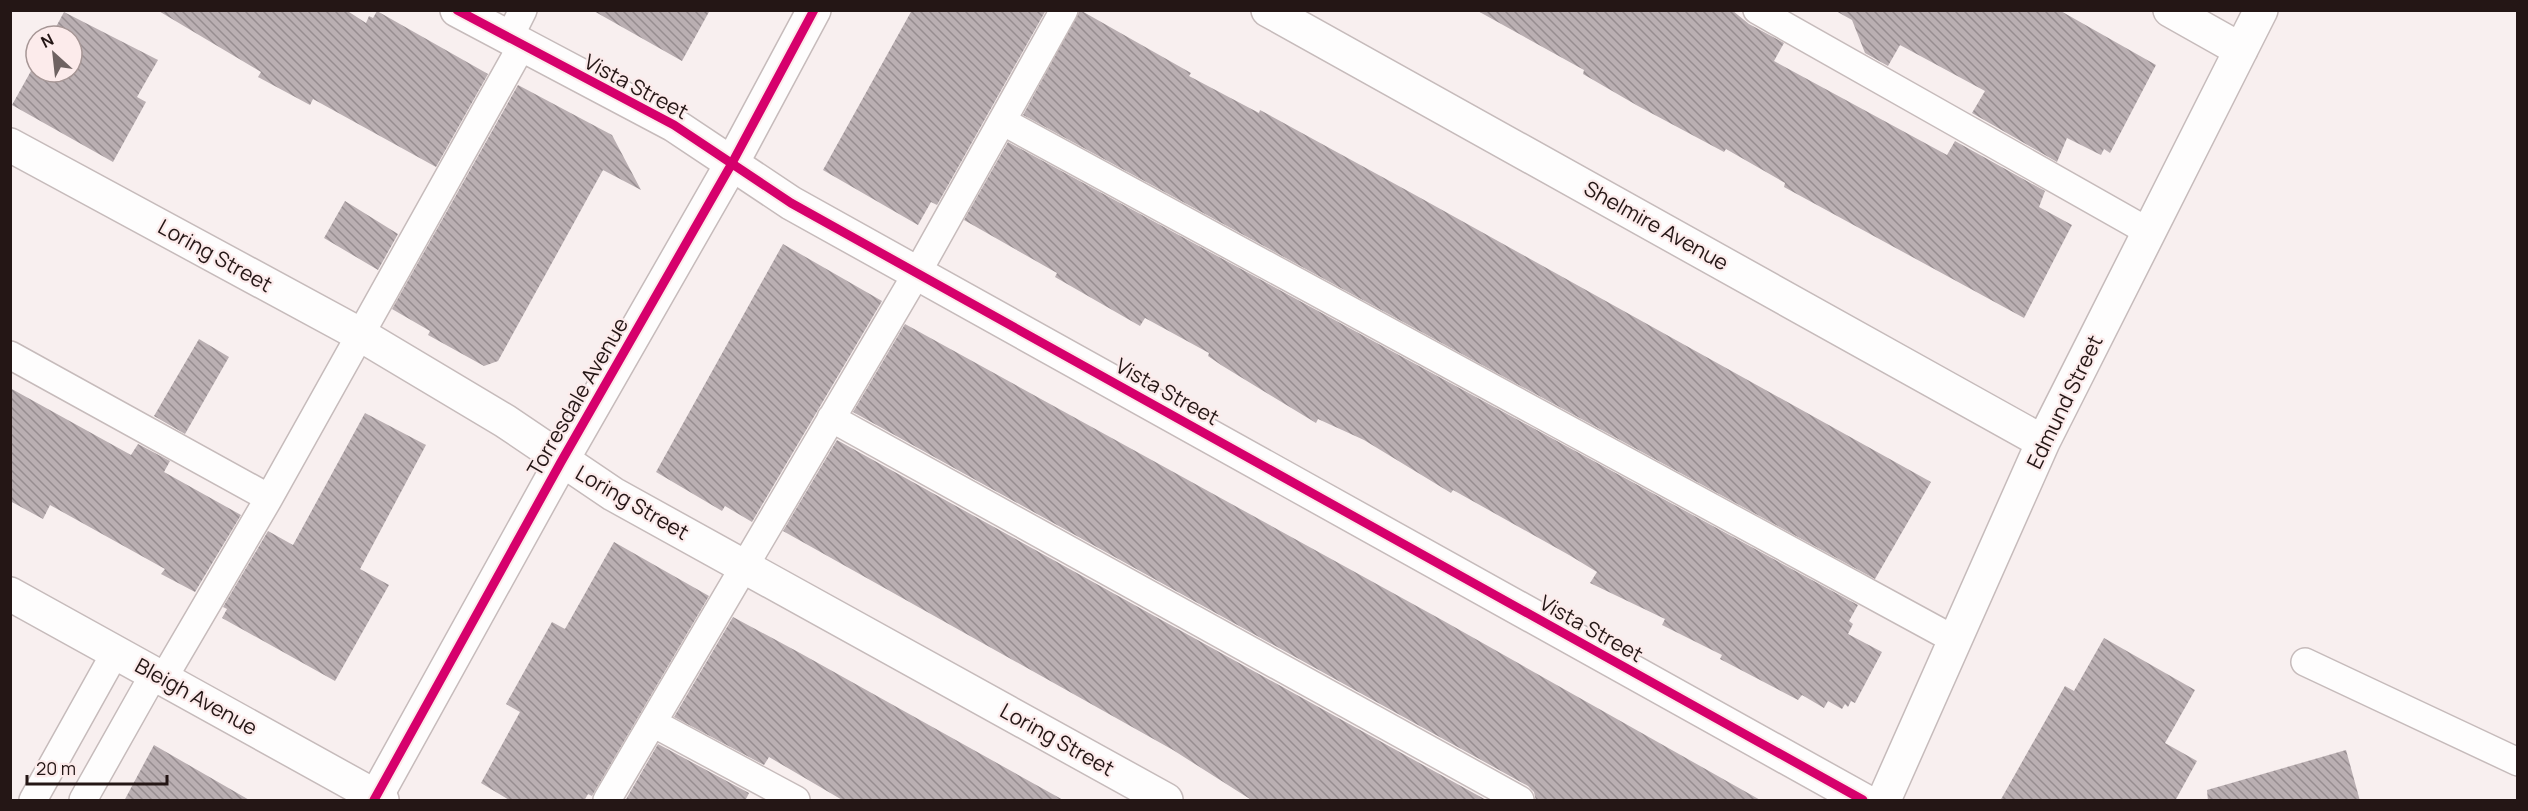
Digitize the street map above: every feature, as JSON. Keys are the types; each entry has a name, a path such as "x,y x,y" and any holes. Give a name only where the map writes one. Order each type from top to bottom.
{"street":[{"name":"Vista Street","path":"457,10 515,43 674,125 791,203 1863,801"},
{"name":"Torresdale Avenue","path":"377,799 561,462 731,165 814,10"},
{"name":"Shelmire Avenue","path":"1268,10 2043,442"},
{"path":"2170,10 2241,50"},
{"name":"Edmund Street","path":"1884,801 2043,442 2261,10"},
{"name":"Loring Street","path":"10,145 361,335 505,422 561,462 613,494 1166,801"},
{"name":"Bleigh Avenue","path":"10,594 377,799"}],"lane":[{"path":"83,801 269,498 361,335 515,43 523,10"},
{"path":"607,801 917,273 1064,10"},
{"path":"1757,10 2149,232"},
{"path":"1002,121 1955,640"},
{"path":"10,355 269,498"},
{"path":"831,418 1521,801"},
{"path":"33,801 115,653"},
{"path":"2305,662 2517,762"},
{"path":"653,723 796,801"}],"building":[{"path":"157,10 346,10 366,23 369,16 373,18 377,11 488,74 436,167 313,99 310,105 258,77 261,72"},
{"path":"592,10 710,10 682,61"},
{"path":"912,10 1046,10 937,205 931,202 918,225 823,170"},
{"path":"1080,10 1191,73 1189,76 1259,113 1260,110 1931,482 1875,579 1023,115"},
{"path":"1476,10 1733,11 1749,24 1784,43 1774,61 1947,155 1955,141 2045,191 2039,207 2072,225 2024,318 1784,187 1785,183 1726,149 1724,152 1638,106 1583,74 1584,70"},
{"path":"1834,10 2059,10 2156,65 2110,153 2104,149 2101,155 2067,138 2057,162 1972,113 1985,91 1900,45 1888,66 1865,53 1852,20"},
{"path":"64,12 158,60 137,97 146,102 113,162 12,105 24,84 84,84 84,24 58,24"},
{"path":"518,85 612,135 641,190 603,170 498,361 484,366 428,335 430,331 392,309"},
{"path":"1008,142 1858,605 1849,621 1853,624 1848,634 1882,652 1855,703 1851,701 1848,707 1845,704 1842,709 1828,701 1824,708 1802,695 1798,700 1720,659 1722,655 1662,625 1665,619 1590,583 1597,572 1569,555 1453,490 1451,493 1364,440 1318,419 1316,423 1221,365 1208,356 1209,353 1145,318 1140,326 1055,277 1057,273 964,220"},
{"path":"345,201 398,234 378,270 324,238"},
{"path":"783,244 882,301 752,522 725,506 722,511 656,472"},
{"path":"905,324 1442,620 1762,801 1536,801 1534,792 1528,786 853,412"},
{"path":"199,339 229,357 185,434 154,416"},
{"path":"10,388 131,455 138,444 170,461 164,472 241,515 195,592 161,574 165,569 50,505 43,519 10,501"},
{"path":"365,413 426,445 360,569 389,585 335,681 222,618 227,609 223,607 268,531 293,545"},
{"path":"837,440 1488,801 1253,801 1173,750 783,531"},
{"path":"614,542 709,596 592,796 588,794 584,801 511,801 481,783 520,712 506,704 552,622 565,629"},
{"path":"733,617 1065,801 844,801 769,757 764,765 674,717"},
{"path":"2104,638 2195,690 2165,743 2197,761 2175,801 2000,801 2065,686 2074,691"},
{"path":"658,744 749,793 745,801 625,801"},
{"path":"154,745 251,801 124,801"},
{"path":"2346,750 2360,801 2208,801 2207,790"}],"cycle path":[{"path":"457,10 674,125 791,203 1863,800"},
{"path":"374,800 561,462 731,165 814,10"}]}
